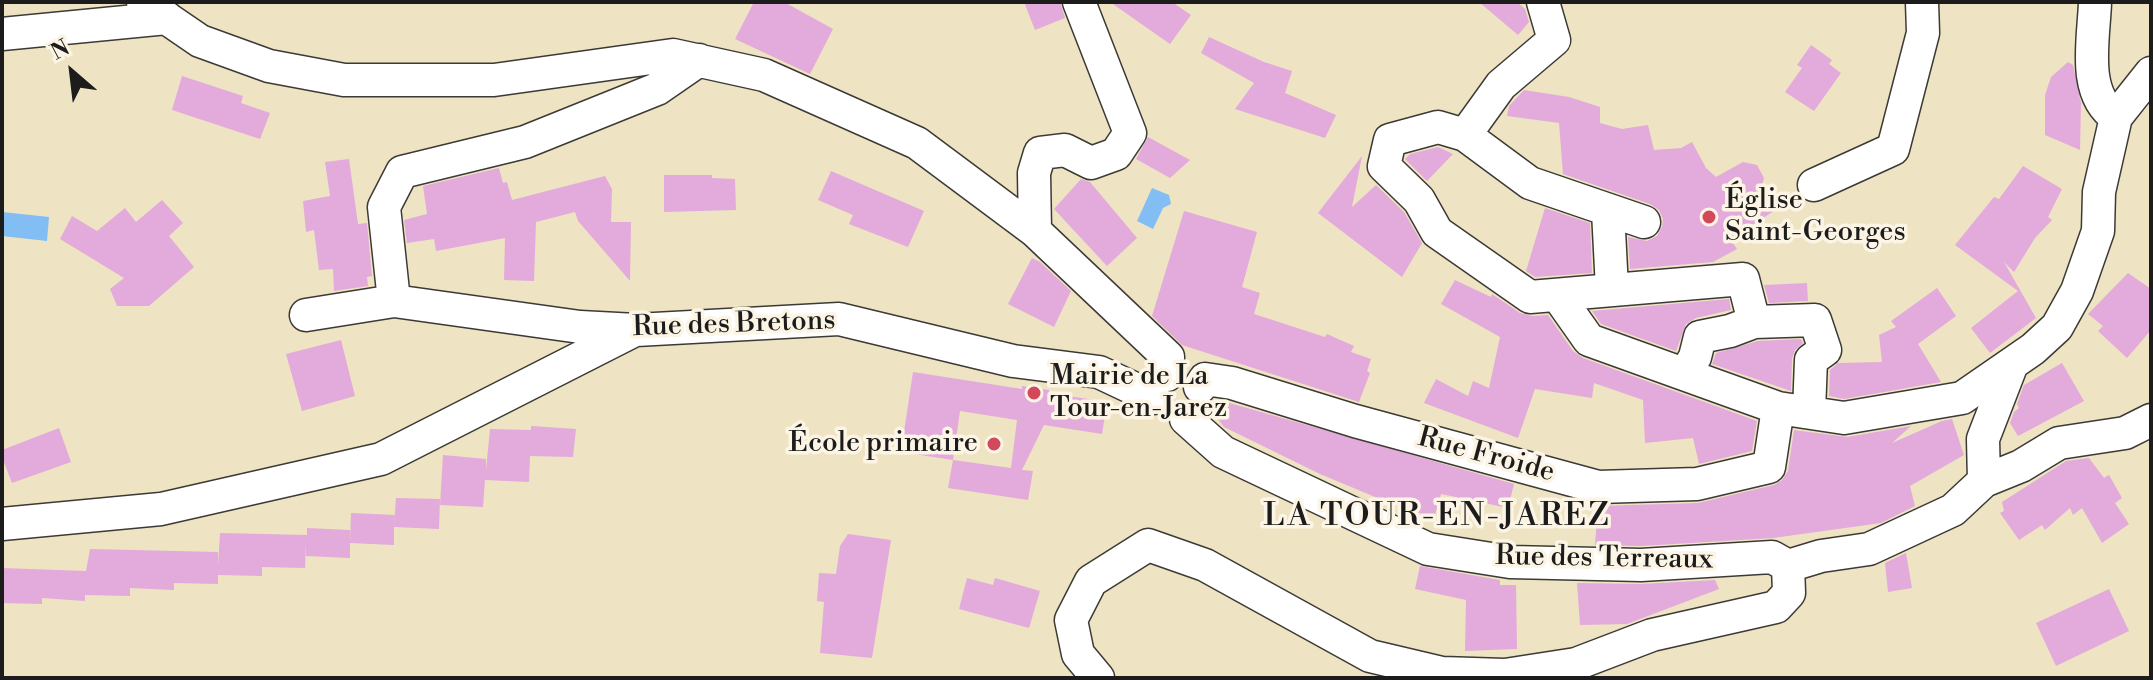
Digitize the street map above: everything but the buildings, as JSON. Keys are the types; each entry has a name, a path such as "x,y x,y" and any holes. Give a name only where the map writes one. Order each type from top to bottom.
{"street":[{"path":"1035,231 1034,173 1040,153 1065,150 1091,163 1116,154 1130,133 1079,2"},
{"path":"1465,135 1501,85 1554,40 1543,2"},
{"path":"1814,185 1893,149 1923,33 1922,2"},
{"path":"2095,2 2093,83 2104,109 2116,117"},
{"path":"2,34 155,10 200,41 269,66 344,80 494,80 673,55 764,75 917,143 1035,231 1168,357 1160,387 1159,412 1172,420 1186,419 1200,406 1200,387 1192,377 1179,373 1160,387"},
{"path":"394,301 384,207 402,172 525,142 657,89 699,60"},
{"path":"1558,296 1589,340 1793,410 1844,418 1962,398 2012,364 2057,327 2077,291 2098,231 2099,192 2116,117 2151,73"},
{"path":"1644,222 1530,183 1465,135 1438,127 1390,140 1384,166 1419,200 1437,232 1530,297 1743,279 1754,322"},
{"path":"1608,211 1612,289"},
{"name":"Rue des Bretons","path":"306,315 394,301 580,327 636,330 839,319 1013,361 1099,372 1160,387"},
{"path":"1685,374 1695,357 1700,337 1754,322 1815,320 1825,350 1811,360 1793,410"},
{"path":"2,524 161,509 381,459 636,330"},
{"path":"2012,364 1983,439 1984,481 2021,466 2059,443 2125,433 2151,420"},
{"name":"Rue Froide","path":"1200,387 1205,379 1232,383 1355,421 1598,487 1697,484 1769,467 1793,410"},
{"name":"Rue des Terreaux","path":"1186,419 1223,452 1428,549 1510,562 1641,565 1772,557 1788,566 1821,556 1869,549 1953,510 1984,481"},
{"path":"1098,678 1078,654 1071,620 1091,581 1148,545 1205,565 1370,656 1442,673 1505,675 1576,664 1652,635 1776,607 1789,593 1788,566"}],"water":[{"path":"1152,188 1169,195 1171,204 1163,208 1153,229 1137,221"},
{"path":"2,212 49,217 47,241 2,236"}],"place":[{"name":"Église Saint-Georges","path":"1709,217"},
{"name":"Mairie de La Tour-en-Jarez","path":"1034,393"},
{"name":"École primaire","path":"994,444"}],"district":[{"name":"LA TOUR-EN-JAREZ","path":"1437,517"}]}
